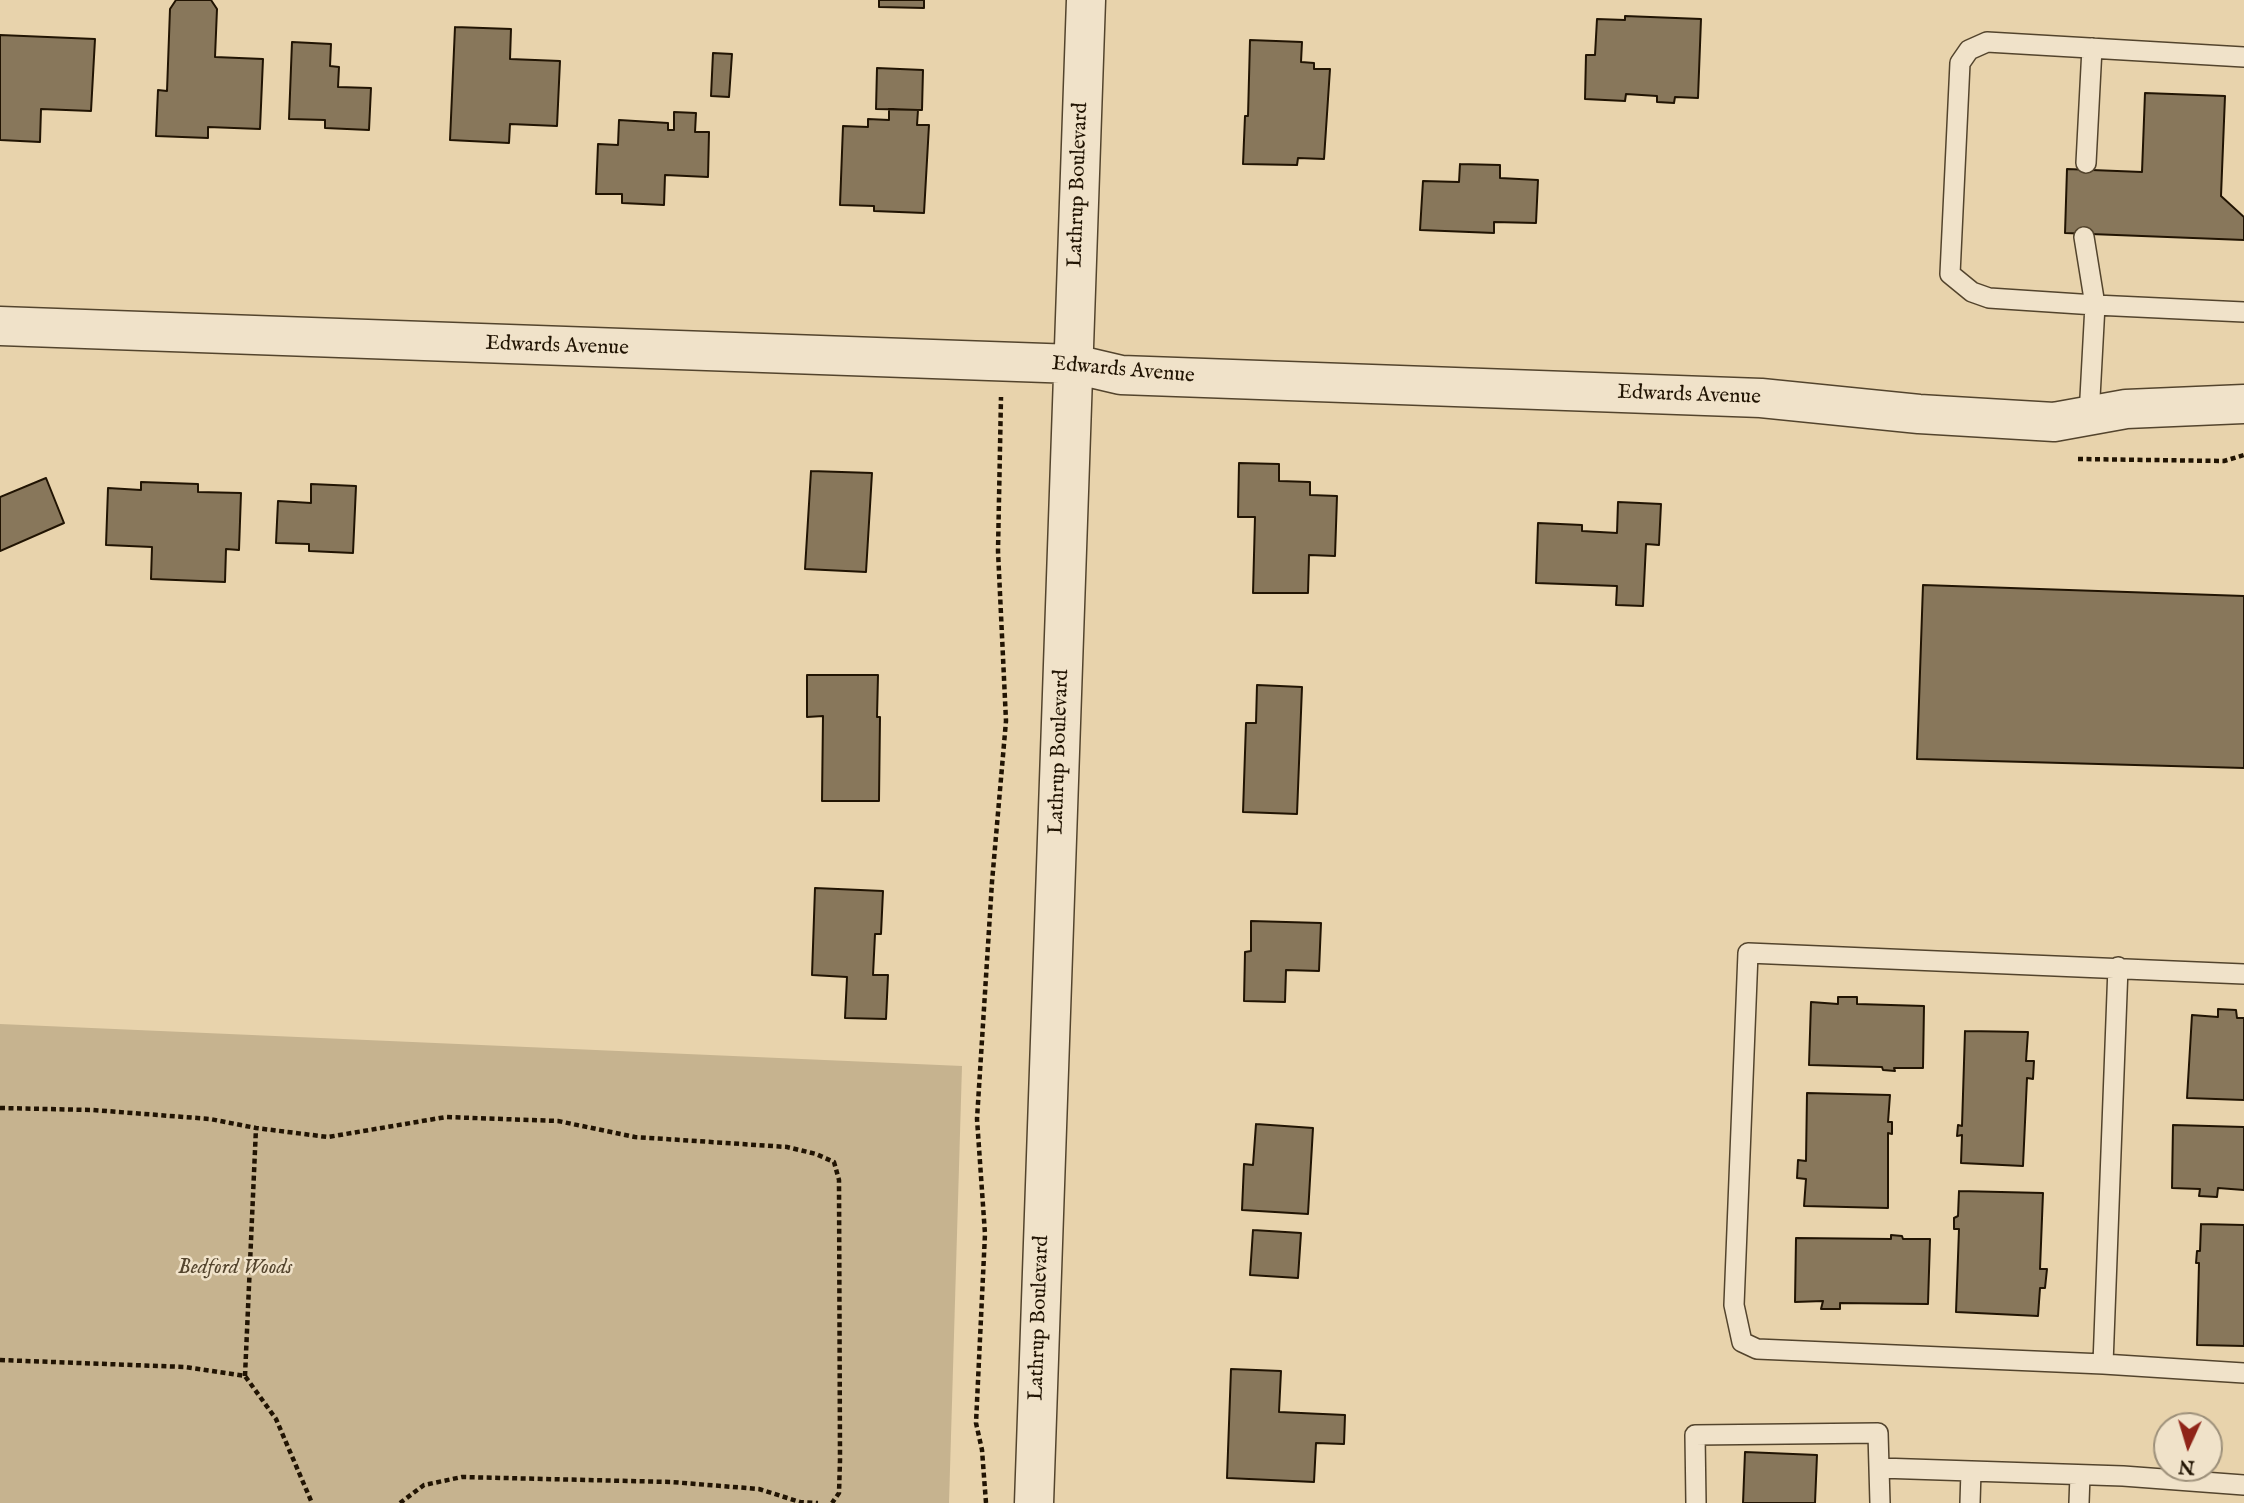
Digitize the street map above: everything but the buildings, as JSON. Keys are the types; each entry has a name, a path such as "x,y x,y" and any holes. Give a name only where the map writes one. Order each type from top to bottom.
{"street":[{"name":"Lathrup Boulevard","path":"1034,1503 1086,0"},
{"name":"Edwards Avenue","path":"0,326 1074,365 1121,375 1761,398 1981,419 2054,422 2126,409 2244,404"}],"lane":[{"path":"2244,57 1987,42 1969,50 1960,63 1950,274 1972,292 1989,298 2244,312"},
{"path":"2086,163 2092,48"},
{"path":"2084,237 2095,305 2089,416"},
{"path":"2244,974 1748,953 1734,1305 1741,1342 1757,1349 2244,1373"},
{"path":"2103,1364 2118,967"},
{"path":"1696,1503 1695,1435 1878,1433 1880,1503"},
{"path":"1880,1468 2080,1475 2244,1485"},
{"path":"1970,1503 1971,1471"},
{"path":"2079,1503 2080,1475"}],"path":[{"path":"986,1503 982,1450 976,1423 985,1234 977,1119 991,895 1006,721 998,551 1002,385"},
{"path":"0,1108 93,1110 210,1119 328,1137 446,1117 558,1121 635,1137 787,1147 816,1154 834,1162 839,1180 840,1460 839,1493 832,1503"},
{"path":"256,1128 244,1376 276,1419 312,1503"},
{"path":"0,1360 185,1367 244,1376"},
{"path":"400,1503 424,1485 462,1477 671,1482 759,1489 800,1502 818,1503"}],"green space":[{"name":"Bedford Woods","path":"0,1024 962,1066 949,1503 0,1503"}]}
